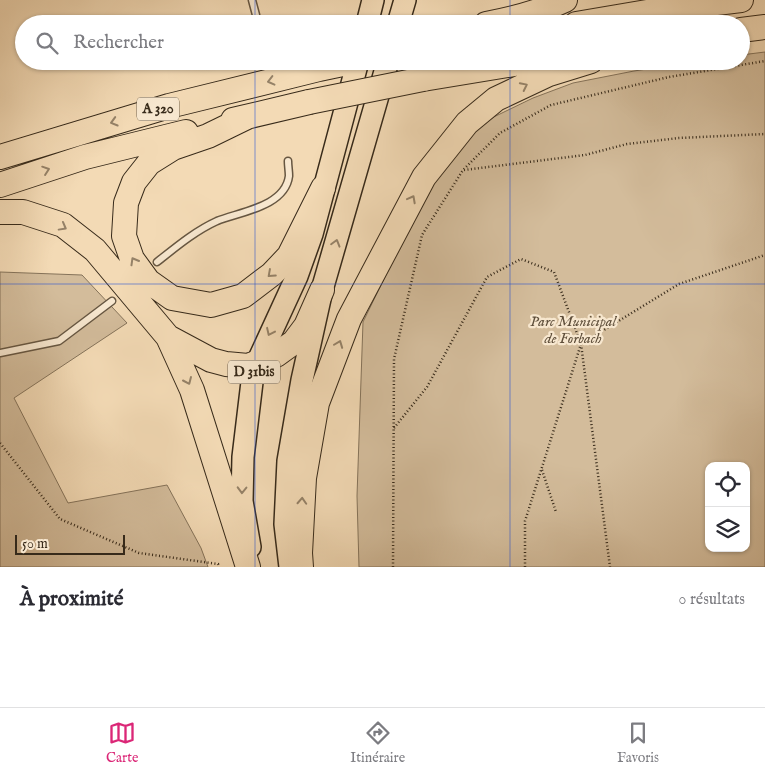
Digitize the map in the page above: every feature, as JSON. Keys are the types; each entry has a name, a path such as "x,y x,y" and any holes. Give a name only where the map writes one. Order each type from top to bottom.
{"highway":[{"path":"370,15 374,0"},
{"path":"401,15 405,0"},
{"path":"524,15 565,0"},
{"path":"629,15 741,0"},
{"path":"750,29 765,27"},
{"name":"A 320","path":"0,157 169,106 319,70"},
{"name":"D 31bis","path":"254,567 242,501 246,424 252,382 256,363 297,276 312,234 323,188 343,70"},
{"name":"D 31bis","path":"290,567 285,524 288,461 302,380 322,290 385,70"},
{"name":"A 320","path":"0,186 85,157 309,102 478,70"},
{"path":"301,567 304,478 317,403 348,319 424,177 467,123 496,99 548,74 561,70"},
{"path":"248,117 208,136 165,153 149,163 134,182 126,203 124,236 132,259 148,280 172,298 211,305 243,296 272,274 289,256 323,188"},
{"path":"0,212 23,212 63,225 95,250 168,336 192,390 248,567"},
{"path":"168,336 210,360 248,366 276,355 294,342 306,326 322,290"}],"lane":[{"path":"252,0 256,15"},
{"path":"157,262 194,234 219,221 246,213 265,204 282,191 289,178 288,161"},
{"path":"0,353 59,341 112,301"}],"path":[{"path":"750,64 765,61"},
{"path":"393,567 394,359 422,235 463,170 500,133 551,105 669,78 714,70"},
{"path":"463,170 585,155 627,144 679,138 765,134"},
{"path":"525,567 524,521 581,344 679,284 765,255"},
{"path":"394,429 426,387 487,277 521,259 554,272 581,344 610,567"},
{"path":"0,444 60,519 139,553 218,564 219,567"},
{"path":"541,468 556,512"}],"green space":[{"name":"Parc Municipal de Forbach","path":"765,52 765,567 359,567 357,496 363,322 424,197 473,127 533,98 573,83 640,70 750,70 750,54"},
{"path":"0,272 82,275 127,323 14,398 68,503 167,485 201,548 208,567 0,567"}]}
